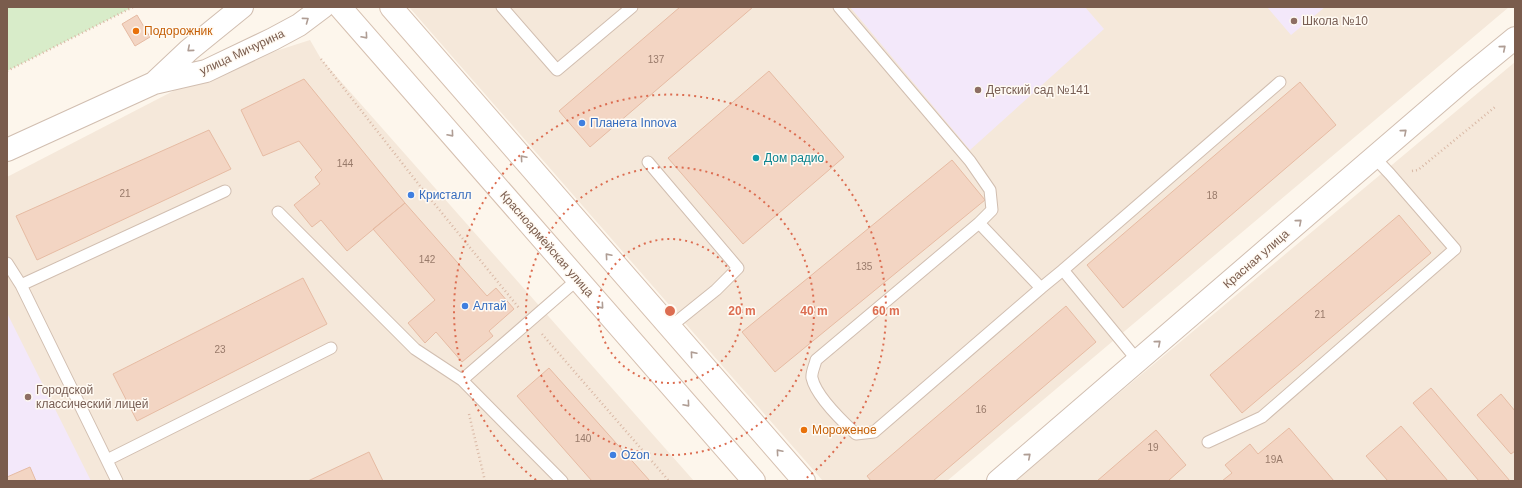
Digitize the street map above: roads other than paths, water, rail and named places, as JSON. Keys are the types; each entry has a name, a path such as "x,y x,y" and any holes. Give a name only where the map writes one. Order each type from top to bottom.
{"main road":[{"name":"улица Мичурина","path":"154,83 189,50 242,7"},
{"name":"улица Мичурина","path":"7,150 154,83 206,71 299,25 323,7"},
{"name":"Красноармейская улица","path":"340,7 754,481"},
{"path":"391,7 804,481"},
{"name":"Красная улица","path":"998,481 1374,157 1515,38"}],"lane":[{"path":"502,7 557,70 632,7"},
{"path":"839,7 970,161 990,190 992,210 979,223 816,360 812,378 819,393 838,418 856,434 874,432 1280,82"},
{"path":"1208,442 1262,417 1455,249 1374,157"},
{"path":"648,162 738,268 716,290 670,327"},
{"path":"21,285 225,191"},
{"path":"278,212 415,349 462,380 562,481"},
{"path":"979,223 1041,288"},
{"path":"7,263 21,285 117,481"},
{"path":"1063,270 1138,361"},
{"path":"462,380 578,279"},
{"path":"107,460 331,348"}],"place":[{"name":"Школа №10","path":"1294,21"},
{"name":"Подорожник","path":"136,31"},
{"name":"Детский сад №141","path":"978,90"},
{"name":"Планета Innova","path":"582,123"},
{"name":"Дом радио","path":"756,158"},
{"name":"Кристалл","path":"411,195"},
{"name":"Алтай","path":"465,306"},
{"name":"Городской классический лицей","path":"28,397"},
{"name":"Мороженое","path":"804,430"},
{"name":"Ozon","path":"613,455"}]}
